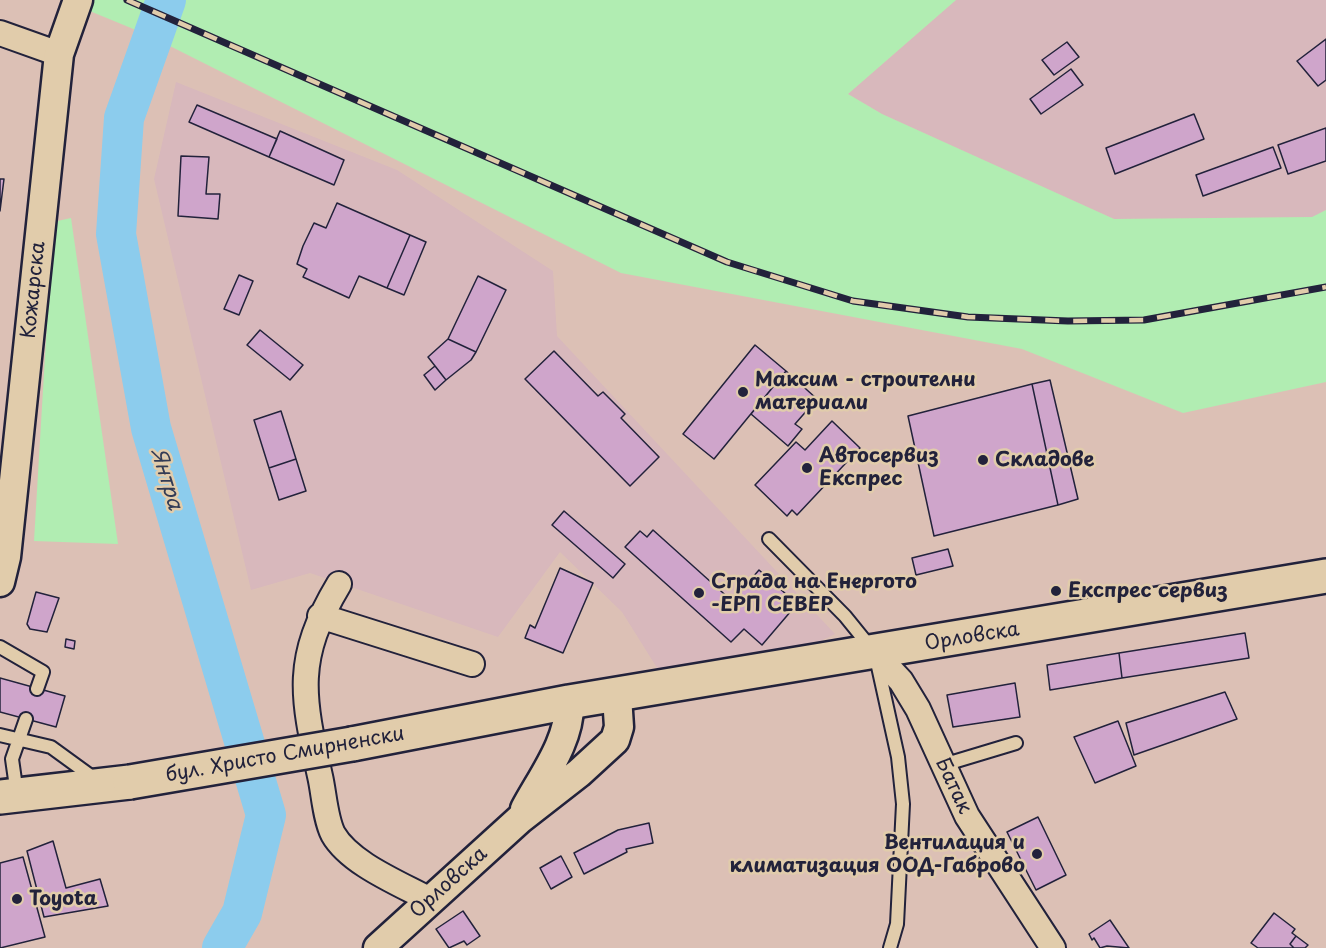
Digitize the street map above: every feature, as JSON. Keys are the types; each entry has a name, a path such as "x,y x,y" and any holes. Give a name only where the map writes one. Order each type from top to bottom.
{"main road":[{"name":"Орловска","path":"569,702 617,696 1326,576"},
{"name":"бул. Христо Смирненски","path":"8,796 118,784 352,744 569,702"}],"street":[{"name":"Кожарска","path":"0,582 6,557 59,54 78,0"},
{"path":"0,33 59,54"},
{"path":"339,584 320,616 309,647 304,673 307,717 333,833 348,850 372,868 430,900"},
{"path":"320,616 472,664"},
{"name":"Батак","path":"875,653 901,681 918,709 942,765 984,845 1053,948"},
{"name":"Орловска","path":"378,948 520,819 579,773 615,740 619,727 617,696"},
{"name":"Орловска","path":"520,819 565,732 570,716 569,702"}],"lane":[{"path":"769,539 821,591 875,653 898,757 903,804 897,924 890,948"},
{"path":"0,647 43,672 37,688"},
{"path":"8,796 12,759 26,719"},
{"path":"0,735 51,747 118,784"},
{"path":"942,765 1016,742"}],"shaded area":[{"path":"956,0 1326,0 1326,210 1313,217 1114,219 882,114 848,94"},
{"path":"176,82 397,170 553,271 557,336 835,634 808,647 659,671 622,612 560,552 498,637 310,573 251,590 154,179"}],"green space":[{"path":"63,0 956,0 848,94 882,114 1114,219 1312,217 1326,210 1326,382 1183,413 1022,349 621,273 148,35"},
{"path":"71,218 118,544 34,541 53,222"}],"building":[{"path":"1326,39 1326,80 1318,86 1297,61"},
{"path":"1067,42 1079,57 1054,75 1042,60"},
{"path":"1071,69 1083,85 1041,114 1030,99"},
{"path":"197,105 277,139 269,157 189,122"},
{"path":"1194,114 1204,139 1115,174 1106,148"},
{"path":"1326,128 1326,161 1288,174 1278,145"},
{"path":"280,131 344,160 334,185 269,157"},
{"path":"1273,147 1281,168 1203,196 1196,175"},
{"path":"181,156 209,157 206,194 220,194 218,219 178,216"},
{"path":"0,179 4,179 0,211"},
{"path":"337,203 410,235 387,288 359,276 349,298 303,277 307,269 297,264 303,246 314,223 326,228"},
{"path":"410,235 426,242 404,295 387,288"},
{"path":"239,275 253,281 239,315 224,309"},
{"path":"478,276 506,290 476,352 448,339"},
{"path":"260,330 303,365 290,380 247,345"},
{"path":"448,339 476,352 471,360 446,380 428,357"},
{"name":"Максим - строителни материали","path":"755,345 786,371 714,459 683,434"},
{"path":"554,351 598,396 603,392 625,414 621,418 659,457 630,486 525,379"},
{"path":"435,366 446,380 435,390 424,375"},
{"path":"786,371 817,399 795,424 802,429 788,446 751,414"},
{"path":"1050,380 1078,499 1058,505 1032,384"},
{"name":"Складове","path":"1032,384 1058,505 934,536 908,416"},
{"path":"281,411 296,459 269,468 254,420"},
{"name":"Автосервиз Експрес","path":"832,421 860,448 797,515 792,510 787,516 755,485 796,442 805,450"},
{"path":"296,459 306,491 279,500 269,468"},
{"path":"564,511 625,564 613,578 552,525"},
{"name":"Сграда на Енергото -ЕРП СЕВЕР","path":"653,530 732,601 759,570 797,604 762,645 744,629 731,642 625,547 640,531 647,537"},
{"path":"948,549 953,566 916,575 912,558"},
{"path":"560,568 593,583 563,653 525,638 530,625 535,628"},
{"path":"36,592 59,598 47,632 30,629 27,624"},
{"path":"1245,633 1249,658 1122,678 1119,653"},
{"path":"66,639 75,641 74,649 65,647"},
{"path":"1119,653 1122,678 1050,690 1047,665"},
{"path":"0,678 65,696 56,727 0,712"},
{"path":"1015,683 1020,717 953,727 947,695"},
{"path":"1225,692 1237,719 1134,755 1126,723"},
{"path":"1118,721 1136,766 1095,783 1074,737"},
{"name":"Вентилация и климатизация ООД-Габрово","path":"1038,817 1066,875 1036,890 1007,832"},
{"path":"649,823 653,843 626,849 627,852 584,874 574,853 618,830"},
{"path":"53,841 66,888 100,879 108,906 44,917 27,851"},
{"path":"561,856 572,877 551,889 540,868"},
{"name":"Toyota","path":"23,857 45,937 0,948 0,863"},
{"path":"463,911 480,936 467,945 464,941 449,948 436,929"},
{"path":"1274,913 1295,929 1292,933 1296,936 1290,944 1294,948 1258,948 1251,943"},
{"path":"1110,920 1129,948 1107,946 1100,948 1094,938 1092,940 1089,934"},
{"path":"1296,936 1308,945 1305,948 1294,948 1290,944"}],"waterway":[{"name":"Янтра","path":"166,0 124,118 116,234 151,428 266,815 242,913 222,948"}],"railway":[{"path":"127,0 727,262 853,301 968,317 1068,321 1144,320 1326,287"}],"place":[{"name":"Максим - строителни материали","path":"743,392"},
{"name":"Складове","path":"983,460"},
{"name":"Автосервиз Експрес","path":"807,468"},
{"name":"Експрес сервиз","path":"1056,591"},
{"name":"Сграда на Енергото -ЕРП СЕВЕР","path":"699,593"},
{"name":"Вентилация и климатизация ООД-Габрово","path":"1037,854"},
{"name":"Toyota","path":"17,899"}]}
